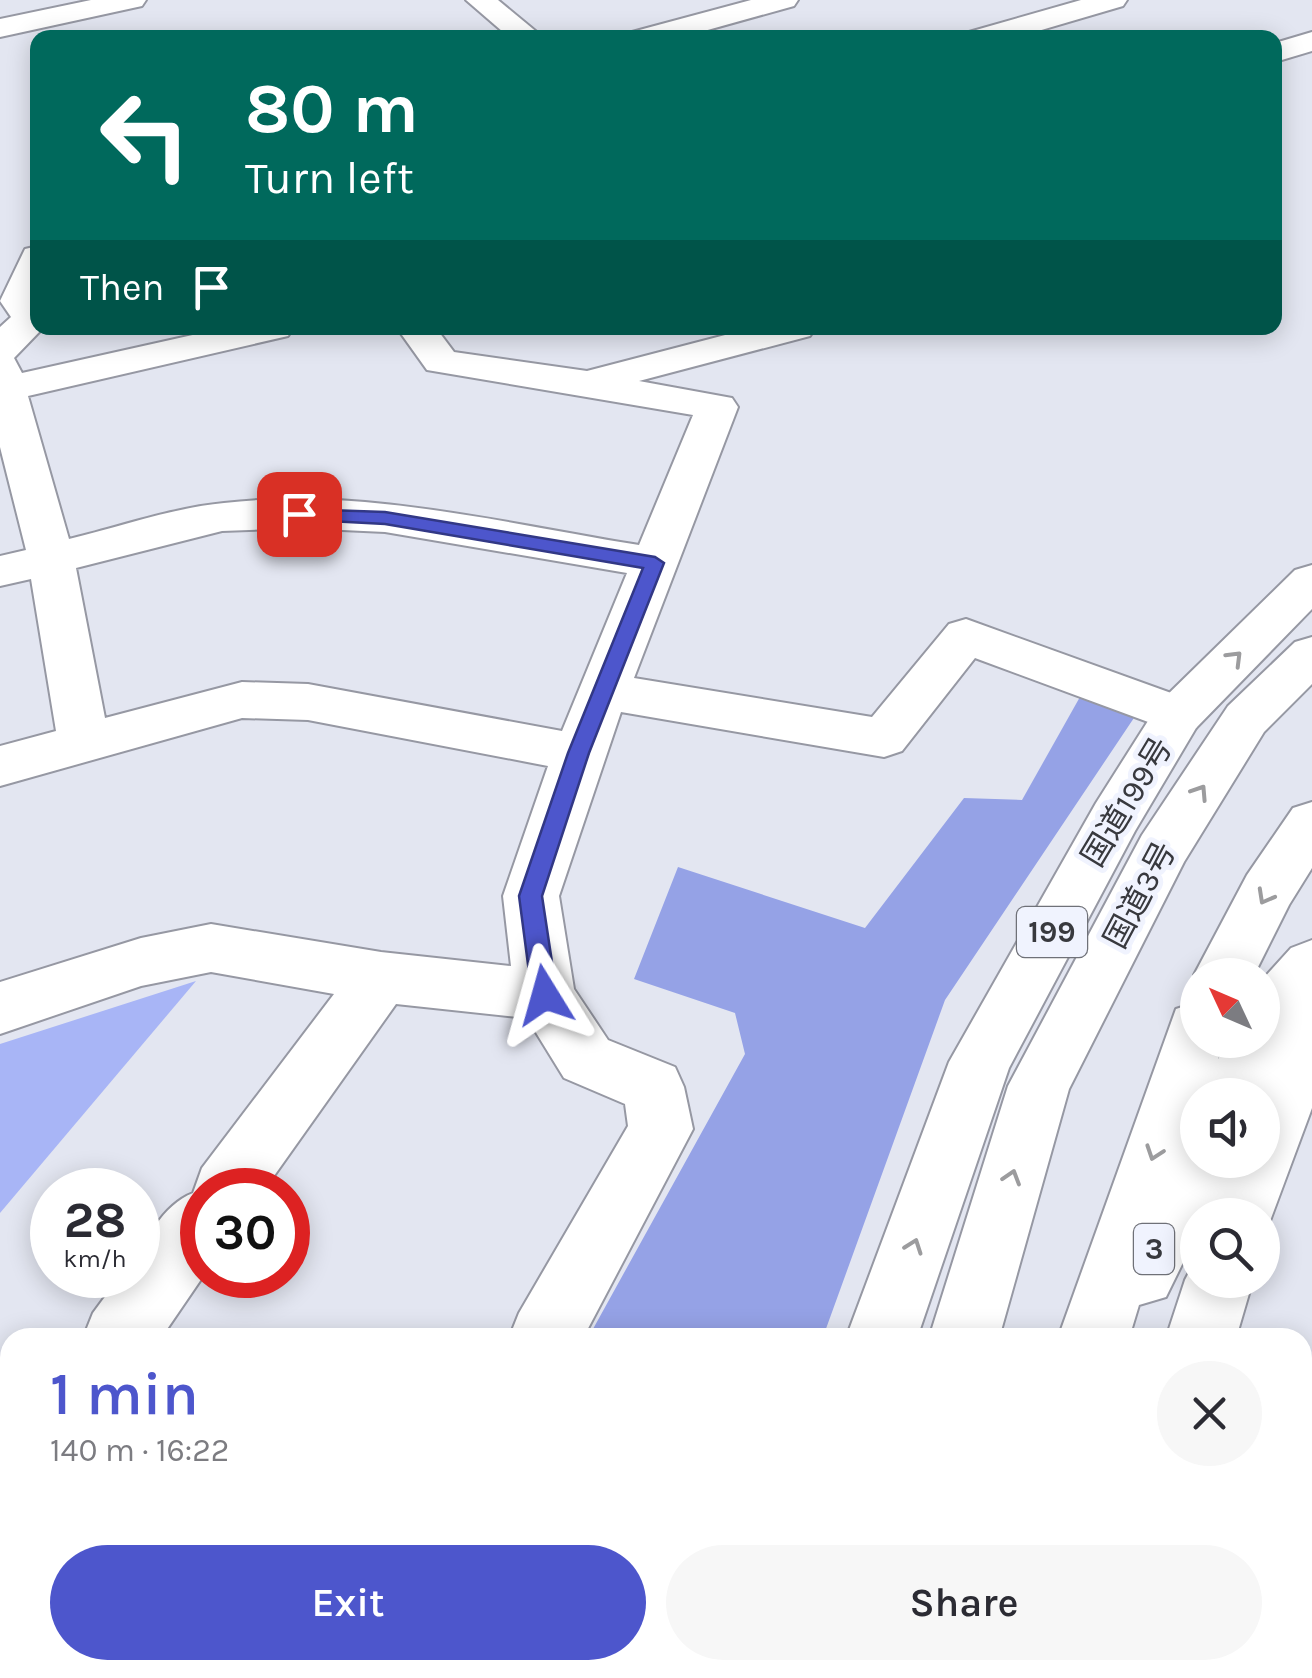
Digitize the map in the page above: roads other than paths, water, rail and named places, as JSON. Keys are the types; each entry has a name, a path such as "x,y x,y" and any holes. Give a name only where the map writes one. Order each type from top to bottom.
{"main road":[{"path":"0,28 132,0"},
{"path":"480,0 519,30"},
{"path":"1018,30 1113,0"},
{"path":"677,30 768,9"},
{"path":"1282,51 1312,41"},
{"path":"10,303 30,270"},
{"path":"30,320 2,374 51,559 84,742"},
{"path":"2,374 233,335"},
{"path":"421,335 441,362 717,408 578,753 531,896 545,995 586,1059 653,1087 660,1129 550,1328"},
{"path":"585,383 769,335"},
{"path":"0,571 222,516 299,514 385,518 655,563"},
{"name":"国道199号","path":"885,1328 980,1062 1115,818 1178,715 1312,580"},
{"path":"605,691 884,738 966,636 1178,715"},
{"name":"国道3号","path":"967,1328 1040,1086 1162,850 1246,719 1312,654"},
{"path":"0,766 242,700 308,702 578,753"},
{"path":"1233,958 1267,891 1312,822"},
{"path":"0,1008 141,962 211,948 381,976 545,995"},
{"path":"1280,1005 1312,965"},
{"path":"242,1168 381,976"},
{"path":"1280,1106 1312,1018"},
{"path":"1096,1328 1188,1058"},
{"path":"1280,1130 1312,1084"},
{"name":"3","path":"1114,1328 1191,1178"},
{"path":"125,1328 180,1252"},
{"path":"1203,1328 1212,1298"},
{"path":"1221,1328 1225,1298"}]}
